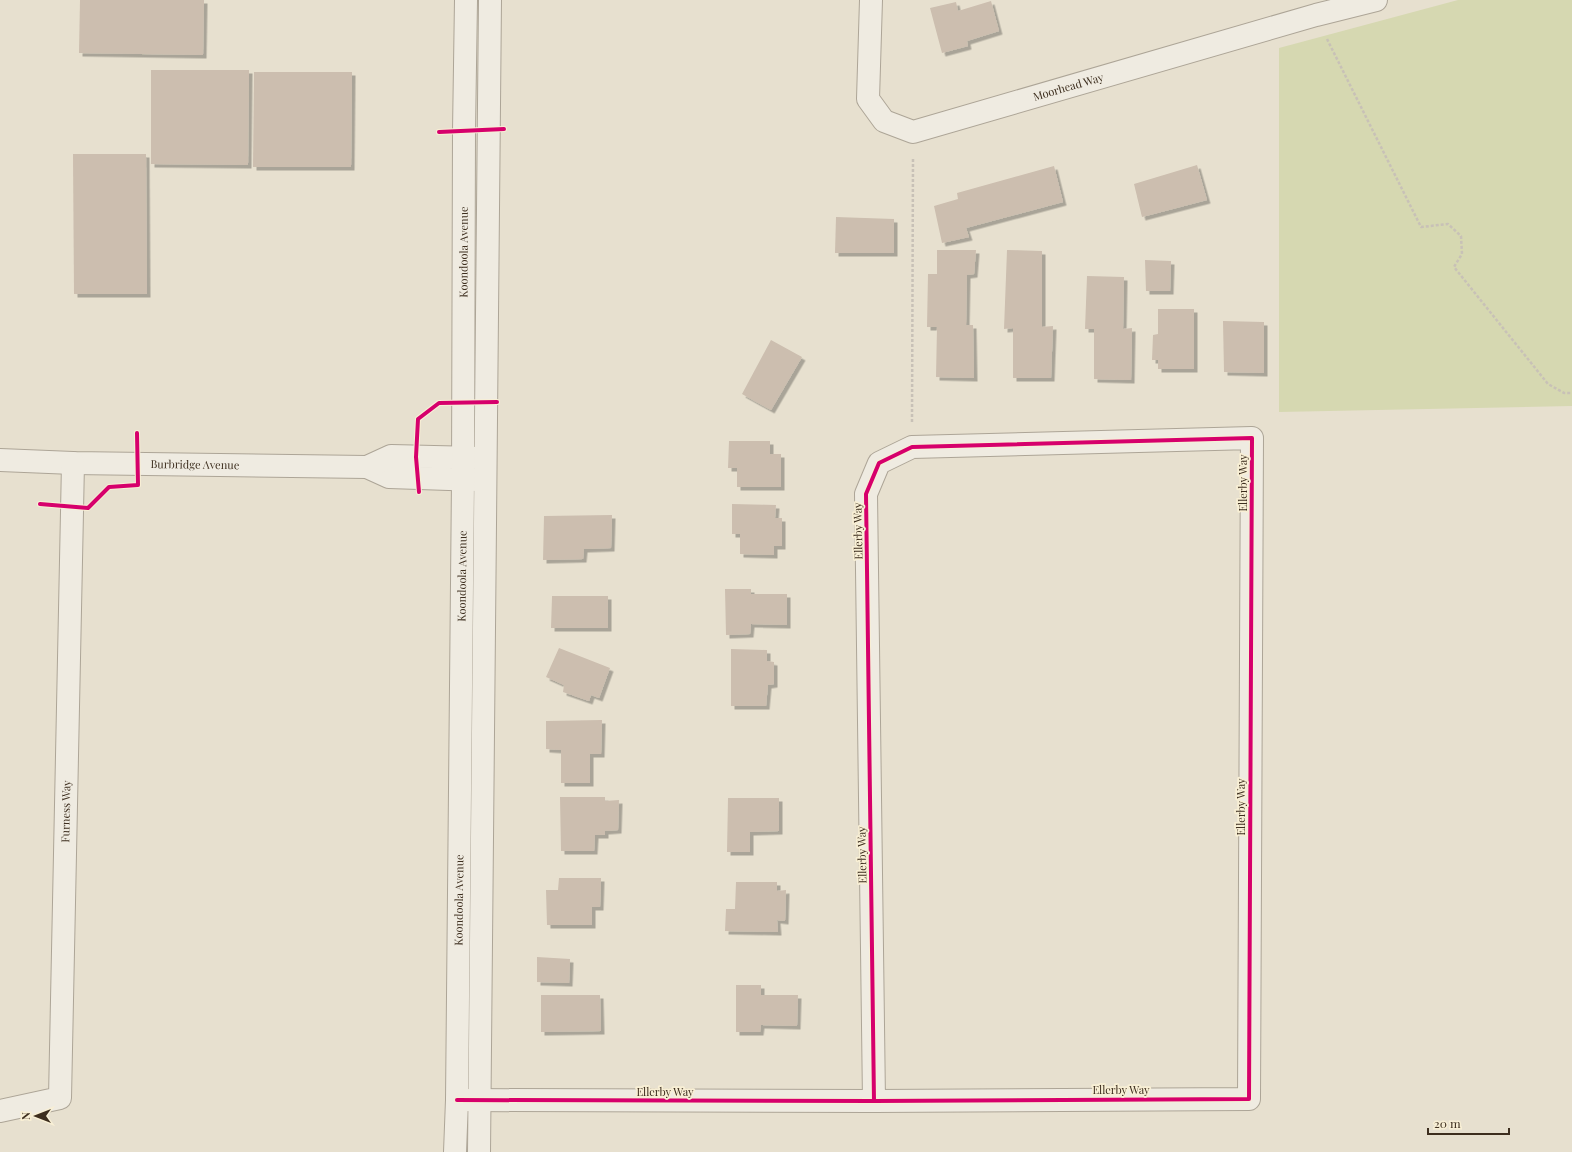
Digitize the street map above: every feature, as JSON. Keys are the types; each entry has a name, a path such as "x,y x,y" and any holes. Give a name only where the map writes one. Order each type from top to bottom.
{"street":[{"name":"Koondoola Avenue","path":"455,1152 457,1100 464,480 464,131 466,0"},
{"name":"Koondoola Avenue","path":"479,1152 490,0"},
{"path":"871,0 868,99 884,122 913,132"},
{"name":"Moorhead Way","path":"913,132 1316,15 1376,0"},
{"name":"Ellerby Way","path":"457,1100 874,1101 1249,1099 1252,438 912,447 879,463 866,494 874,1101"},
{"name":"Burbridge Avenue","path":"0,460 73,463 366,467 391,456 486,458"},
{"name":"Furness Way","path":"0,1111 60,1098 73,463"},
{"name":"Burbridge Avenue","path":"366,467 389,478 486,480"}],"path":[{"path":"1316,15 1422,227 1448,224 1461,236 1462,254 1454,267 1548,384 1564,393 1572,392"},
{"path":"912,447 913,132"}],"green space":[{"path":"1458,0 1572,0 1572,406 1279,412 1279,48"}],"building":[{"path":"80,0 204,0 203,55 79,53"},
{"path":"991,1 999,31 967,41 968,46 942,53 930,8 956,2 958,11"},
{"path":"151,70 249,70 248,165 151,164"},
{"path":"254,72 352,72 351,167 253,167"},
{"path":"73,154 146,154 147,294 74,294"},
{"path":"1197,165 1207,200 1142,217 1134,184"},
{"path":"1054,166 1063,202 966,228 969,237 942,243 934,206 958,199 957,193"},
{"path":"836,217 894,219 894,253 835,253"},
{"path":"937,250 976,250 974,274 967,275 966,325 973,325 974,378 936,377 937,327 927,327 928,274 937,274"},
{"path":"1007,250 1042,251 1042,327 1053,326 1051,378 1013,378 1013,328 1004,329"},
{"path":"1145,260 1171,261 1170,291 1146,291"},
{"path":"1087,276 1124,277 1123,329 1132,328 1131,380 1094,379 1094,329 1085,329"},
{"path":"1158,309 1194,309 1194,369 1158,369 1158,360 1152,360 1153,335 1158,334"},
{"path":"1223,321 1264,322 1264,373 1224,372"},
{"path":"771,340 802,357 771,410 742,394"},
{"path":"729,441 770,441 770,454 781,454 781,487 737,487 737,468 728,468"},
{"path":"732,504 776,505 775,518 782,518 782,546 774,546 774,555 740,554 740,534 732,534"},
{"path":"612,515 611,548 584,549 583,559 543,560 544,516"},
{"path":"725,589 751,589 751,594 787,594 787,625 751,624 750,634 726,635"},
{"path":"552,596 608,596 608,628 551,628"},
{"path":"559,648 610,668 599,698 591,695 589,701 563,692 564,685 546,677"},
{"path":"731,649 767,650 767,661 774,662 774,684 768,685 766,706 731,706"},
{"path":"602,720 601,754 590,754 590,783 561,783 561,750 546,749 546,721"},
{"path":"560,797 605,797 605,801 619,800 618,830 605,831 605,835 595,835 594,851 561,851"},
{"path":"728,798 779,798 779,831 750,832 750,852 727,852"},
{"path":"559,878 601,878 600,907 592,907 592,925 547,925 546,890 558,890"},
{"path":"736,882 777,882 777,891 786,890 785,921 777,920 778,932 725,931 726,909 735,909"},
{"path":"537,957 570,959 569,983 537,982"},
{"path":"736,985 761,985 761,995 798,995 797,1026 761,1025 760,1032 736,1032"},
{"path":"541,995 600,995 601,1031 541,1032"}],"cycle path":[{"path":"439,132 504,129"},
{"path":"419,492 416,457 418,419 439,403 497,402"},
{"path":"40,504 88,508 109,487 138,485 137,433"},
{"path":"457,1100 874,1101 1249,1099 1252,438 912,447 879,463 866,494 874,1101"}]}
